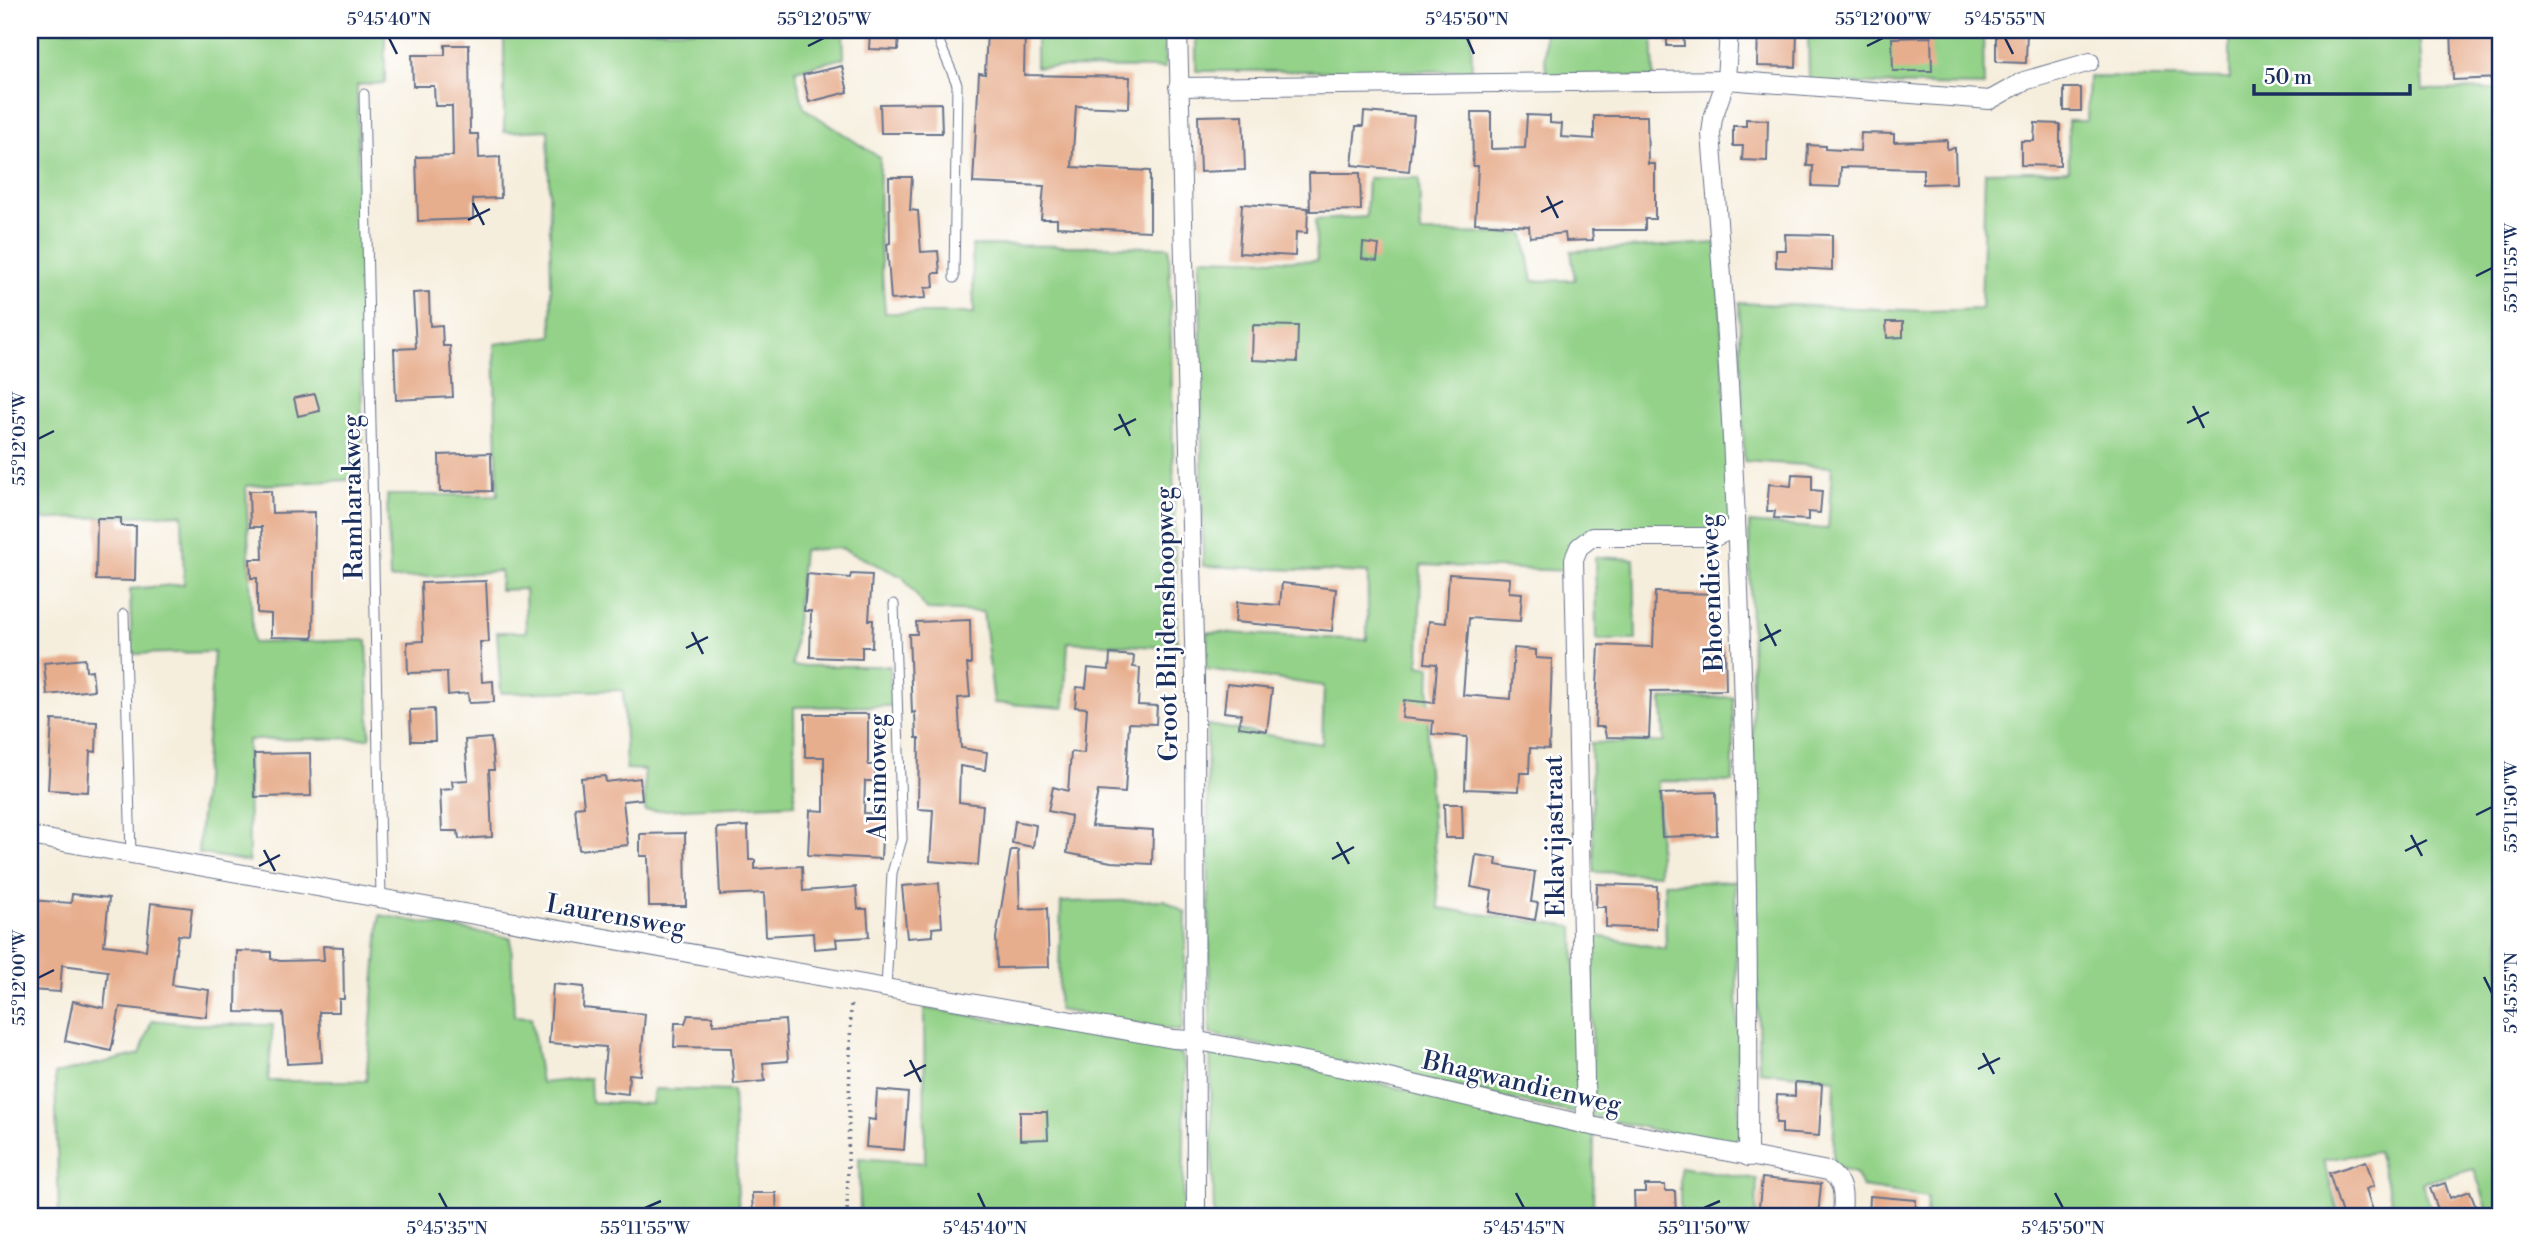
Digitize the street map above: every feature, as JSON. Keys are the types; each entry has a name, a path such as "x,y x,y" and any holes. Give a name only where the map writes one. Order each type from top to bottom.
{"street":[{"name":"Groot Blijdenshoopweg","path":"1178,30 1195,679 1196,1217"},
{"name":"Bhoendieweg","path":"1729,30 1726,80 1713,118 1712,134 1723,268 1734,528 1749,990 1748,1157"},
{"path":"1178,87 1726,80 1990,100 2024,80 2090,62"},
{"name":"Eklavijastraat","path":"1586,1125 1574,559 1579,547 1592,537 1715,537 1734,528"},
{"name":"Laurensweg","path":"30,836 886,991 1173,1039 1194,1040"},
{"name":"Bhagwandienweg","path":"1194,1040 1359,1071 1586,1125 1829,1171 1838,1177 1843,1188 1842,1217"}],"lane":[{"path":"939,30 940,44 957,84 954,278"},
{"name":"Ramharakweg","path":"364,94 381,898"},
{"name":"Alsimoweg","path":"886,991 892,873 902,839 894,604"},
{"path":"124,614 131,854"}],"path":[{"path":"847,1217 850,1003 858,985"}],"green space":[{"path":"30,30 385,30 385,83 357,85 363,479 246,486 253,643 367,640 370,738 248,740 249,862 198,853 214,652 132,654 130,589 184,584 182,514 30,520"},
{"path":"504,30 843,30 844,58 795,70 804,108 880,158 879,232 885,313 974,313 972,245 1169,247 1177,648 1068,642 1064,708 994,703 983,612 927,610 903,577 841,548 803,550 792,666 890,666 891,706 794,707 795,804 645,811 644,770 626,769 623,690 501,693 497,632 526,632 525,589 500,590 501,571 390,579 387,495 498,495 494,344 552,336 548,130 504,132"},
{"path":"1036,30 1164,30 1165,68 1036,67"},
{"path":"1196,30 1471,30 1472,71 1196,71"},
{"path":"1544,30 1652,30 1654,78 1546,76"},
{"path":"1808,30 1983,30 1984,86 1809,83"},
{"path":"2230,30 2419,30 2423,90 2500,89 2500,1217 2490,1217 2474,1169 2422,1183 2434,1217 2397,1217 2377,1152 2323,1160 2340,1217 1926,1217 1927,1197 1862,1187 1855,1173 1833,1166 1835,1079 1759,1071 1749,523 1828,529 1832,467 1744,461 1739,303 1927,311 1981,309 1985,172 2069,170 2068,121 2087,121 2089,77 2230,79"},
{"path":"1368,178 1419,178 1421,233 1524,234 1533,281 1575,280 1571,251 1717,243 1732,526 1718,537 1586,533 1570,571 1421,565 1419,665 1430,667 1427,758 1439,908 1574,927 1578,1114 1210,1034 1207,725 1322,744 1324,686 1206,669 1207,632 1367,640 1368,573 1203,566 1200,258 1317,261 1315,220 1366,217"},
{"path":"1595,557 1634,559 1636,640 1596,640"},
{"path":"1733,697 1733,782 1658,781 1659,874 1594,872 1591,743 1664,742 1662,699"},
{"path":"1735,881 1740,1147 1592,1117 1592,935 1666,949 1664,883"},
{"path":"1165,900 1186,913 1183,1026 1180,1031 1058,1010 1061,902"},
{"path":"380,915 511,938 514,1016 531,1017 541,1083 590,1078 591,1102 652,1104 654,1089 733,1091 739,1217 59,1217 55,1074 140,1054 152,1020 190,1024 273,1025 268,1081 366,1081"},
{"path":"924,1008 1166,1048 1182,1055 1185,1069 1183,1217 860,1217 859,1158 925,1163"},
{"path":"1210,1048 1357,1078 1594,1135 1593,1217 1214,1217"},
{"path":"1680,1167 1757,1179 1756,1217 1680,1217"}],"building":[{"path":"870,30 899,30 898,50 869,49"},
{"path":"987,30 1025,30 1024,75 1130,77 1129,108 1076,106 1072,167 1150,171 1150,231 1057,227 1057,219 1041,219 1044,186 973,183 979,73 985,74"},
{"path":"1667,30 1683,30 1684,46 1667,46"},
{"path":"1758,30 1797,30 1796,67 1757,66"},
{"path":"1996,30 2027,30 2026,63 1996,62"},
{"path":"2451,30 2500,30 2500,78 2453,80"},
{"path":"1931,37 1932,71 1893,71 1892,38"},
{"path":"445,45 469,45 470,134 478,134 479,158 500,157 501,198 473,199 473,219 418,221 416,157 453,156 452,106 435,106 434,86 413,86 412,55 445,55"},
{"path":"842,66 848,92 809,102 803,75"},
{"path":"2064,88 2081,88 2081,111 2064,111"},
{"path":"941,103 942,133 881,133 880,104"},
{"path":"1364,112 1414,116 1409,171 1352,165 1356,126 1363,126"},
{"path":"1472,112 1491,112 1491,149 1525,148 1527,115 1550,116 1550,123 1562,124 1561,137 1594,139 1594,116 1647,116 1648,164 1655,164 1655,219 1645,219 1645,230 1592,230 1593,240 1566,241 1565,233 1530,237 1529,226 1475,223 1478,166 1473,166"},
{"path":"1243,115 1245,170 1200,172 1198,116"},
{"path":"1746,119 1768,120 1767,161 1742,160 1743,146 1733,146 1733,126 1746,126"},
{"path":"2035,123 2060,124 2060,166 2021,165 2021,141 2034,141"},
{"path":"1861,133 1894,134 1894,142 1947,140 1947,149 1955,148 1956,183 1923,184 1923,169 1841,167 1840,187 1812,186 1813,166 1807,166 1808,145 1860,151"},
{"path":"1309,173 1360,173 1361,210 1310,211"},
{"path":"889,177 912,177 910,210 918,211 921,252 938,251 940,273 933,273 934,287 925,288 926,298 891,300 887,244 890,243"},
{"path":"1242,204 1308,208 1307,233 1296,232 1295,256 1239,253"},
{"path":"1785,234 1832,235 1832,270 1776,267 1776,250 1786,250"},
{"path":"1363,243 1379,245 1377,261 1362,259"},
{"path":"429,292 430,326 442,325 443,346 450,346 453,397 396,400 394,349 416,348 413,293"},
{"path":"1886,322 1903,322 1903,337 1887,338"},
{"path":"1253,325 1298,326 1297,362 1252,360"},
{"path":"315,394 320,411 298,416 294,398"},
{"path":"491,453 492,491 440,492 439,455"},
{"path":"1792,474 1812,475 1812,490 1822,491 1820,513 1808,512 1808,520 1774,518 1775,511 1767,511 1769,484 1791,486"},
{"path":"249,491 271,491 272,513 315,512 313,638 271,637 271,614 257,613 257,578 251,578 250,559 263,559 262,527 250,527"},
{"path":"97,518 121,518 121,526 136,526 135,581 96,580"},
{"path":"807,574 850,578 851,574 872,575 869,620 873,620 872,647 862,647 862,659 810,657 811,611 804,611"},
{"path":"1449,574 1510,578 1509,592 1522,593 1520,621 1469,618 1463,695 1511,699 1514,648 1536,650 1536,658 1552,659 1549,749 1530,748 1529,773 1520,773 1519,791 1465,789 1467,737 1432,734 1433,721 1402,718 1404,700 1434,703 1437,664 1425,663 1429,621 1446,623"},
{"path":"486,581 489,642 480,642 482,682 493,681 494,702 469,703 468,693 448,695 447,672 408,673 407,642 423,641 421,583"},
{"path":"1282,583 1336,589 1332,631 1235,622 1237,602 1280,605"},
{"path":"1655,592 1715,594 1713,644 1725,644 1726,690 1651,691 1649,738 1606,737 1604,727 1595,727 1599,645 1653,647"},
{"path":"970,620 971,664 967,664 970,697 958,698 961,748 987,752 985,770 960,766 959,802 983,805 978,865 930,861 933,810 918,809 919,738 916,738 915,712 912,713 909,634 917,634 916,622"},
{"path":"1110,654 1134,656 1133,667 1140,668 1138,705 1157,706 1156,724 1129,723 1125,793 1098,791 1091,826 1153,830 1152,864 1111,862 1067,853 1071,816 1048,811 1053,787 1068,791 1071,752 1084,753 1087,708 1075,707 1077,687 1086,688 1088,668 1109,670"},
{"path":"85,659 86,671 92,670 94,690 47,695 44,663"},
{"path":"1227,684 1272,689 1267,731 1239,727 1241,714 1224,712"},
{"path":"434,709 435,741 411,741 410,710"},
{"path":"805,714 868,714 868,765 875,765 875,781 865,781 864,813 883,814 881,859 808,855 810,810 824,811 824,757 805,757"},
{"path":"52,720 97,722 96,752 90,751 88,792 48,790"},
{"path":"491,738 494,770 489,770 492,837 459,839 458,831 442,831 440,790 453,789 452,781 468,780 465,740"},
{"path":"310,753 311,796 255,797 254,754"},
{"path":"605,776 606,782 640,778 642,799 623,801 628,845 579,850 575,807 584,806 581,778"},
{"path":"1716,792 1717,835 1662,837 1660,794"},
{"path":"1444,804 1462,804 1463,838 1445,838"},
{"path":"1015,821 1036,825 1033,847 1012,843"},
{"path":"748,826 749,860 755,860 755,869 802,866 803,891 856,887 858,909 867,909 869,937 836,939 837,947 814,949 813,933 766,936 764,893 720,895 717,828"},
{"path":"685,833 686,906 649,906 648,856 640,856 640,834"},
{"path":"1011,850 1018,850 1020,909 1047,908 1049,967 997,968 996,938"},
{"path":"1476,855 1497,858 1496,865 1535,872 1531,902 1538,903 1535,920 1489,912 1492,891 1471,887"},
{"path":"939,883 942,927 932,928 933,936 907,938 902,886"},
{"path":"1597,884 1657,886 1656,929 1606,927 1606,907 1596,907"},
{"path":"72,894 109,898 104,945 146,950 151,903 192,908 189,936 178,935 172,985 209,990 206,1017 120,1007 111,1051 65,1041 73,1001 104,1008 108,971 62,965 60,992 30,990 30,900 71,903"},
{"path":"323,946 343,947 344,999 339,999 339,1012 319,1012 322,1062 287,1064 283,1013 236,1012 237,951 271,952 271,959 280,961 324,960"},
{"path":"553,984 584,987 583,1008 645,1014 640,1075 629,1074 628,1094 602,1091 606,1047 549,1043"},
{"path":"688,1015 713,1016 713,1025 785,1020 788,1061 763,1063 765,1081 734,1084 731,1048 674,1047 675,1023 685,1023"},
{"path":"1795,1082 1822,1084 1819,1136 1782,1133 1782,1123 1776,1123 1777,1095 1795,1096"},
{"path":"877,1090 908,1093 904,1150 866,1147 868,1119 875,1120"},
{"path":"1020,1112 1047,1112 1048,1139 1020,1140"},
{"path":"2366,1161 2374,1186 2366,1189 2375,1217 2343,1217 2329,1173"},
{"path":"1762,1178 1821,1184 1818,1217 1758,1217"},
{"path":"2445,1183 2450,1198 2470,1191 2480,1217 2441,1217 2430,1188"},
{"path":"1645,1185 1665,1185 1665,1191 1675,1191 1676,1217 1635,1217 1634,1192 1645,1192"},
{"path":"752,1193 776,1193 777,1217 753,1217"},
{"path":"1870,1196 1916,1200 1915,1217 1869,1217"}]}
